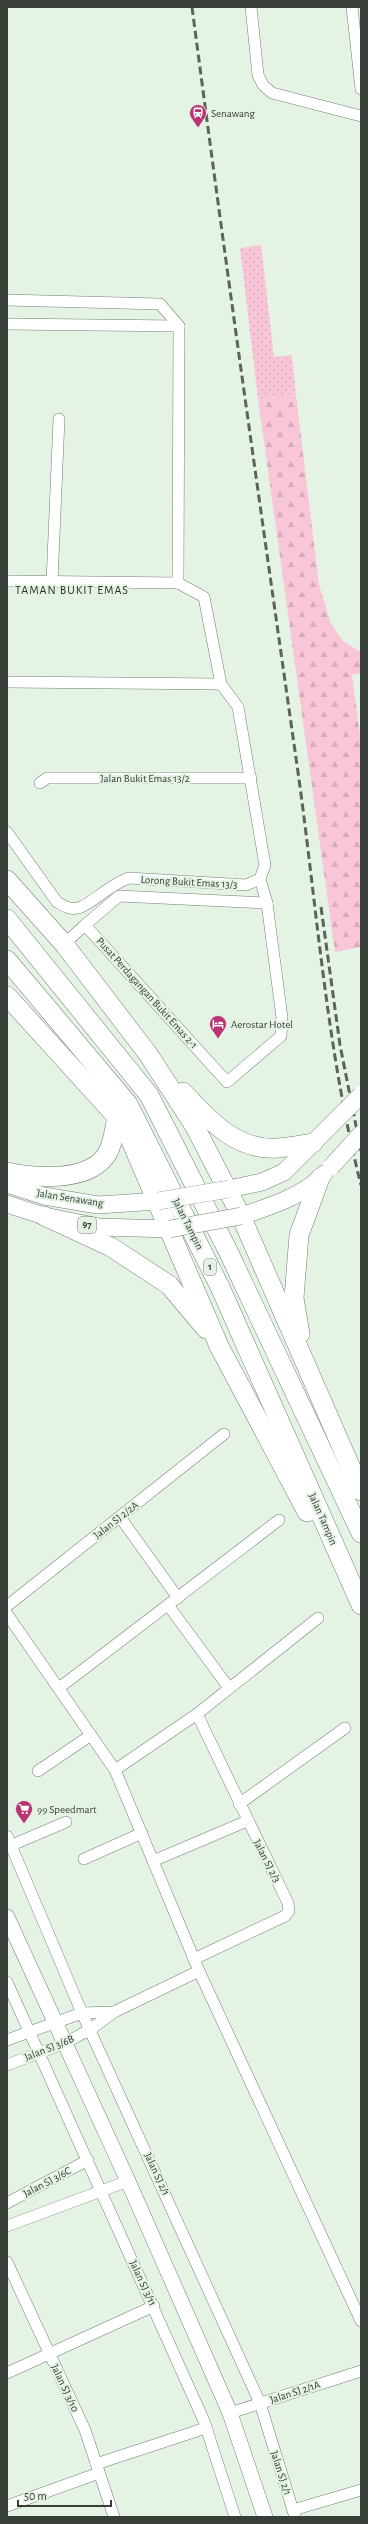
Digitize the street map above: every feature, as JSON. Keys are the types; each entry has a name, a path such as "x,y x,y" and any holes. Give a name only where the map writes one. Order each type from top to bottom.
{"highway":[{"path":"7,880 64,944 148,1054 194,1125 229,1189 361,1491"},
{"name":"1","path":"7,919 149,1095 228,1251 361,1533"},
{"name":"Jalan Tampin","path":"7,960 128,1104 220,1287 361,1606"},
{"path":"7,996 117,1117 128,1134 219,1346 361,1614"},
{"path":"148,1054 209,1120 234,1138 254,1145 275,1148 313,1143"},
{"path":"7,1172 31,1177 55,1176 87,1171 104,1158 110,1146 117,1117"},
{"path":"305,1365 294,1298 298,1235 326,1173"},
{"path":"44,1216 111,1247 169,1285 219,1346"}],"main road":[{"name":"97","path":"158,1201 262,1182 284,1172 361,1095"},
{"name":"97","path":"170,1229 241,1216 268,1207 295,1194 326,1173 361,1134"},
{"name":"Jalan Senawang","path":"7,1184 44,1196 98,1205 158,1201"},
{"name":"Jalan Senawang","path":"7,1204 44,1216 99,1227 170,1229"}],"street":[{"path":"250,7 258,75 263,85 272,93 361,116"},
{"path":"352,7 361,89"},
{"path":"7,300 160,304 179,326 178,583"},
{"path":"7,324 179,326"},
{"path":"52,582 59,419"},
{"path":"7,581 178,583 204,597 221,684 238,707 265,865 260,879 267,903 119,896 64,944"},
{"path":"7,682 221,684"},
{"name":"Jalan Bukit Emas 13/2","path":"40,783 47,778 251,778"},
{"name":"Lorong Bukit Emas 13/3","path":"7,832 57,902 68,908 79,908 116,882 129,878 246,885 260,879"},
{"name":"Pusat Perdagangan Bukit Emas 2-1","path":"85,925 227,1082 281,1036 282,1018 267,903"},
{"name":"Jalan SJ 2/2A","path":"7,1606 224,1434"},
{"path":"120,1517 178,1598"},
{"path":"58,1688 279,1520"},
{"path":"168,1605 229,1688"},
{"path":"7,1614 116,1770 199,1971 361,2321"},
{"path":"116,1770 198,1714 318,1618"},
{"name":"Jalan SJ 2/3","path":"194,1959 285,1916 289,1911 288,1903 247,1821 198,1714"},
{"path":"239,1804 345,1728"},
{"path":"38,1771 91,1735"},
{"path":"153,1861 247,1821"},
{"path":"9,1841 66,1822"},
{"path":"84,1859 142,1833"},
{"name":"Jalan SJ 2/1","path":"9,1841 82,2013 91,2029 260,2403 294,2513"},
{"path":"7,1916 128,2181 230,2413 265,2517"},
{"path":"7,2040 82,2013 114,2012 199,1971"},
{"name":"Jalan SJ 3/11","path":"7,1982 154,2306 206,2428 235,2517"},
{"name":"Jalan SJ 3/6B","path":"7,2065 64,2043 91,2029 114,2012"},
{"name":"Jalan SJ 3/6C","path":"7,2203 88,2160"},
{"path":"7,2226 128,2181"},
{"name":"Jalan SJ 3/10","path":"7,2262 85,2430 114,2517"},
{"path":"7,2373 154,2306"},
{"name":"Jalan SJ 2/1A","path":"230,2413 361,2371"},
{"path":"7,2506 98,2468 206,2428"},
{"path":"294,2513 361,2490"}],"green space":[{"path":"261,245 274,357 292,355 296,395 258,399 240,248"},
{"path":"296,395 319,585 331,624 344,642 361,652 361,673 352,675 361,743 361,947 335,952 258,399"}],"railway":[{"path":"192,7 230,292 297,765 323,976 339,1081 361,1185"},
{"path":"321,907 340,1045 361,1151"}],"place":[{"name":"Senawang","path":"198,128"},
{"name":"Aerostar Hotel","path":"218,1039"},
{"name":"99 Speedmart","path":"24,1824"}],"district":[{"name":"TAMAN BUKIT EMAS","path":"72,590"}]}
